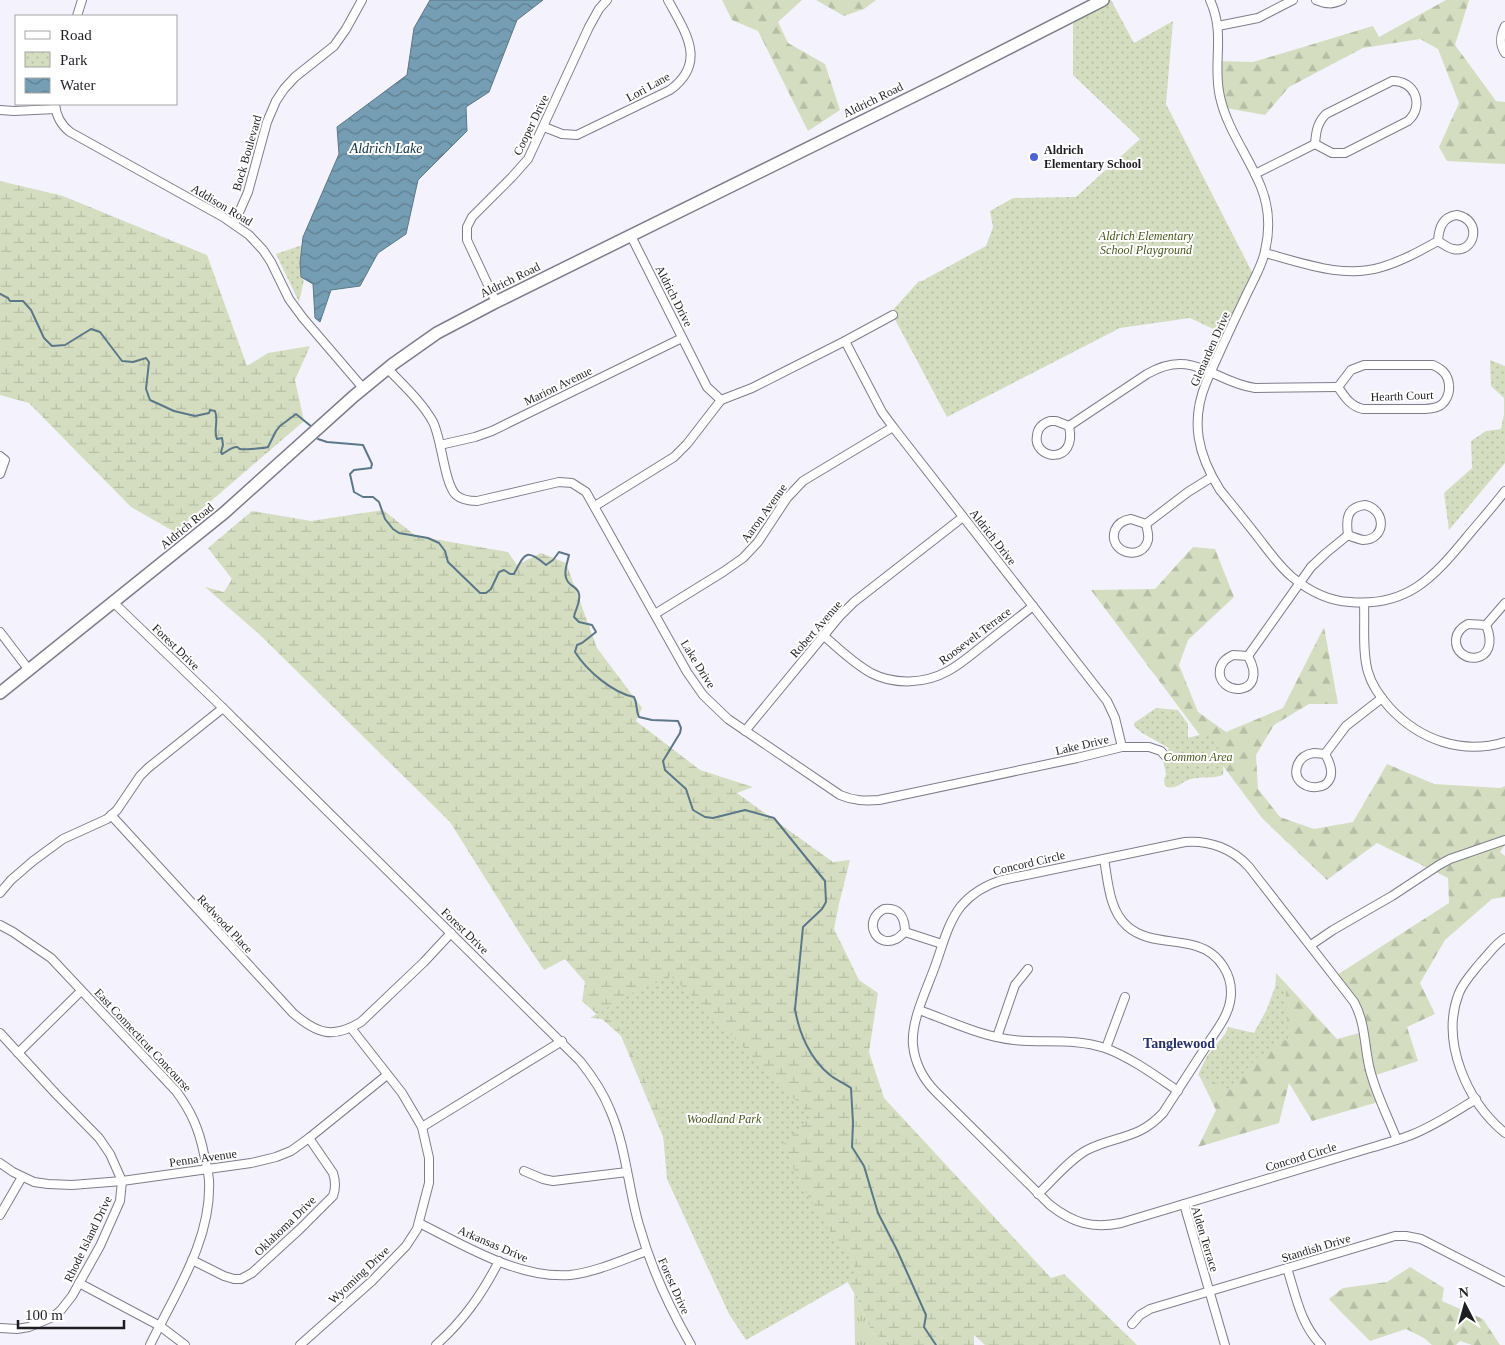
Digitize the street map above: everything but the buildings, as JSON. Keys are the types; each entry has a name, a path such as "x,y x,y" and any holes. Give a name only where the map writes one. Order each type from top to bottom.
{"main road":[{"name":"Aldrich Road","path":"0,693 224,513 363,388 438,333 496,302 946,80 1103,0"}],"street":[{"path":"77,15 82,0"},
{"name":"Bock Boulevard","path":"234,224 248,192 267,122 276,101 295,77 334,46 362,0"},
{"name":"Cooper Drive","path":"496,302 467,240 467,227 472,218 524,165 589,27 599,9 607,0"},
{"name":"Lori Lane","path":"544,126 562,134 577,135 670,90 677,84 688,70 691,52 688,39 668,0"},
{"name":"Glenarden Drive","path":"1210,0 1218,26 1217,79 1220,99 1227,118 1261,188 1267,213 1265,252 1199,401 1197,424 1199,445 1204,462 1220,490 1279,564 1300,583 1315,593 1334,600 1364,604 1385,601 1399,596 1415,589 1429,579 1445,563 1505,491"},
{"path":"1218,26 1258,18 1294,0"},
{"path":"1316,0 1325,4 1331,4 1342,0"},
{"path":"1505,26 1501,38 1505,53"},
{"path":"1396,81 1405,84 1416,99 1417,108 1408,122 1350,151 1339,154 1332,153 1315,144 1318,125 1326,114 1388,82 1396,81"},
{"path":"0,110 14,111 55,107"},
{"name":"Addison Road","path":"55,107 62,126 70,132 234,224 249,235 264,250 289,299 303,318 363,388"},
{"path":"1255,174 1315,144"},
{"path":"1451,216 1462,216 1472,226 1474,232 1472,238 1461,249 1451,248 1438,242 1440,226 1443,221 1451,216"},
{"name":"Aldrich Drive","path":"631,236 707,387 721,400"},
{"path":"1265,252 1326,269 1354,272 1381,268 1399,262 1438,242"},
{"path":"595,506 674,457 687,444 721,400 752,388 893,315"},
{"name":"Marion Avenue","path":"440,445 475,438 492,431 682,338"},
{"name":"Aldrich Drive","path":"845,341 882,412 1106,701 1115,718 1122,747"},
{"path":"1069,426 1154,370 1172,364 1183,364 1211,371 1237,384 1255,388 1338,387"},
{"name":"Hearth Court","path":"1364,365 1433,365 1443,370 1447,375 1450,388 1446,400 1436,408 1363,409 1352,405 1338,387 1351,370 1364,365"},
{"name":"Lake Drive","path":"388,369 429,416 436,429 451,487 456,495 466,500 477,501 554,483 568,482 586,492 687,672 703,695 722,714 834,792 851,800 861,801 888,798 1122,747 1149,747 1161,752 1165,756"},
{"path":"1050,421 1056,421 1069,426 1071,440 1064,452 1053,455 1042,451 1036,436 1042,425 1050,421"},
{"name":"Aaron Avenue","path":"655,614 743,558 758,542 787,498 803,481 893,427"},
{"path":"0,456 4,460 0,474"},
{"path":"1146,524 1212,476"},
{"path":"1370,506 1379,514 1381,524 1375,536 1360,540 1348,535 1347,518 1356,507 1370,506"},
{"name":"Robert Avenue","path":"745,731 823,635 854,602 963,517"},
{"path":"1131,519 1146,524 1147,541 1141,550 1128,553 1117,546 1115,531 1120,523 1131,519"},
{"path":"1248,656 1318,560 1348,535"},
{"name":"Forest Drive","path":"114,602 562,1041 580,1061 591,1076 610,1110 616,1126 647,1251 662,1288 691,1345"},
{"path":"1486,625 1505,603"},
{"path":"1364,604 1366,664 1370,678 1382,698 1397,715 1409,725 1433,739 1451,745 1490,746 1505,742"},
{"name":"Roosevelt Terrace","path":"823,635 871,673 902,681 921,680 940,675 955,667 1033,606"},
{"path":"1468,624 1486,625 1490,639 1486,652 1474,658 1462,654 1456,642 1459,631 1468,624"},
{"path":"0,632 30,670"},
{"path":"1233,655 1248,656 1254,671 1253,679 1241,689 1228,686 1221,678 1220,668 1223,662 1233,655"},
{"path":"1325,754 1346,726 1382,698"},
{"path":"0,893 10,880 63,839 107,819 117,810 140,776 148,768 223,708"},
{"path":"1310,754 1325,754 1331,767 1330,778 1321,787 1306,786 1297,774 1298,763 1310,754"},
{"name":"Redwood Place","path":"111,815 287,1006 306,1025 318,1031 330,1033 342,1031 352,1028 361,1022 424,962 451,933"},
{"path":"1310,945 1392,896 1444,862 1505,840"},
{"name":"Concord Circle","path":"1038,1194 936,1092 925,1079 916,1061 913,1044 914,1028 942,944 961,906 971,896 988,885 1002,880 1185,842 1200,842 1218,846 1233,853 1245,863 1354,1002 1359,1010 1364,1027 1367,1058 1371,1075 1397,1140"},
{"path":"1038,1194 1080,1154 1099,1145 1134,1134 1148,1127 1163,1113 1226,1013 1231,994 1230,981 1222,963 1216,956 1194,945 1143,935 1127,926 1120,918 1114,906 1104,859"},
{"path":"894,909 903,916 905,932 896,939 884,940 874,932 873,921 880,912 894,909"},
{"name":"East Connecticut Concourse","path":"0,925 21,936 51,958 153,1066 187,1106 202,1142 209,1181 206,1217 187,1273 150,1345"},
{"path":"905,932 942,944"},
{"path":"1505,938 1497,944 1467,979 1458,995 1454,1008 1453,1024 1453,1041 1462,1073 1476,1099 1489,1117 1505,1133"},
{"path":"997,1037 1015,985 1028,969"},
{"path":"18,1053 81,990"},
{"path":"1106,1048 1125,998"},
{"path":"919,1010 997,1037 1014,1040 1081,1042 1106,1048 1178,1091"},
{"name":"Wyoming Drive","path":"300,1345 392,1262 406,1246 417,1229 429,1183 429,1158 422,1127 402,1093 352,1028"},
{"path":"0,1033 99,1138 110,1154 122,1181"},
{"path":"422,1127 562,1041"},
{"name":"Penna Avenue","path":"1,1168 34,1182 72,1185 122,1181 251,1163 276,1157 309,1138 387,1075"},
{"name":"Concord Circle","path":"1184,1204 1397,1140 1425,1129 1476,1099"},
{"name":"Oklahoma Drive","path":"192,1260 224,1276 242,1279 252,1273 300,1230 333,1196 336,1189 333,1174 309,1138"},
{"path":"524,1170 543,1179 553,1181 627,1172"},
{"path":"0,1215 22,1177"},
{"name":"Rhode Island Drive","path":"0,1328 16,1329 29,1327 53,1317 61,1310 72,1296 100,1246 120,1201 122,1181"},
{"name":"Alden Terrace","path":"1038,1194 1065,1216 1077,1222 1105,1226 1184,1204 1225,1345"},
{"name":"Arkansas Drive","path":"419,1223 499,1261 526,1271 545,1275 571,1275 604,1267 647,1251"},
{"name":"Standish Drive","path":"1132,1324 1140,1315 1150,1309 1388,1238 1416,1237 1505,1282"},
{"path":"436,1345 450,1333 471,1309 485,1288 499,1261"},
{"path":"1287,1268 1307,1328 1320,1345"},
{"path":"79,1283 160,1326 185,1345"}],"green space":[{"path":"722,0 802,0 778,22 788,43 825,64 840,110 808,131 758,31 732,20"},
{"path":"816,0 876,0 864,9 844,16"},
{"name":"Aldrich Elementary School Playground","path":"1104,0 1111,0 1134,43 1173,21 1166,104 1254,276 1226,335 1190,318 1120,328 947,417 891,312 919,281 986,246 993,227 990,211 1013,198 1076,197 1140,139 1073,75 1073,15"},
{"path":"1446,0 1469,0 1455,45 1496,101 1505,102 1505,164 1447,161 1439,147 1459,103 1438,49 1420,39 1363,48 1289,87 1265,115 1220,107 1216,61 1253,62 1373,26 1379,37"},
{"path":"0,181 63,196 207,255 247,366 268,353 310,346 295,380 304,421 175,532 131,507 29,403 0,395"},
{"path":"302,245 301,277 304,280 299,302 276,254"},
{"path":"1490,360 1505,366 1505,463 1449,530 1444,493 1472,468 1471,441 1486,431 1501,429 1504,414 1504,398 1491,386"},
{"path":"383,510 416,536 508,552 517,565 541,553 566,563 597,648 642,708 636,721 700,770 753,787 737,793 833,862 850,860 834,929 859,980 878,993 869,1052 884,1098 1051,1278 1064,1274 1137,1345 985,1345 974,1335 974,1345 892,1345 891,1342 873,1334 846,1279 669,1151 621,1036 582,1001 585,982 565,959 544,970 450,822 259,634 205,587 224,592 232,579 208,548 252,511 311,521"},
{"path":"1193,547 1215,549 1234,597 1188,640 1179,665 1198,712 1226,732 1283,708 1324,627 1338,704 1309,704 1274,725 1256,755 1258,789 1280,817 1314,829 1353,822 1387,764 1434,784 1500,788 1505,786 1505,845 1500,852 1505,856 1505,897 1492,899 1445,940 1420,983 1435,1014 1407,1027 1418,1061 1373,1076 1382,1101 1312,1121 1289,1083 1279,1123 1198,1147 1216,1110 1199,1075 1264,1037 1275,994 1276,973 1337,1039 1367,1031 1337,975 1449,903 1448,878 1377,843 1327,880 1262,818 1091,590 1155,589"},
{"name":"Common Area","path":"1156,708 1178,710 1188,724 1188,738 1206,733 1221,752 1223,775 1187,780 1175,787 1165,786 1166,774 1163,760 1169,748 1142,733 1134,726 1134,723"},
{"name":"Woodland Park","path":"671,976 811,1116 784,1144 796,1174 819,1215 860,1275 746,1340 729,1314 667,1179 661,1112 615,1020 590,1018 628,995"},
{"path":"1276,984 1286,988 1288,1038 1258,1057 1228,1089 1198,1075 1207,1056 1225,1034 1228,1027 1254,1033 1267,1009"},
{"path":"1410,1267 1444,1288 1442,1301 1483,1319 1500,1345 1472,1345 1460,1341 1456,1345 1432,1345 1424,1338 1406,1329 1370,1341 1329,1299 1343,1288 1387,1282"},
{"path":"854,1293 873,1334 891,1342 892,1345 855,1345"}],"water":[{"name":"Aldrich Lake","path":"430,0 543,0 517,20 489,92 466,107 467,131 418,180 406,234 378,253 360,286 331,290 320,322 315,318 313,284 301,277 300,263 303,237 339,154 337,127 407,75 414,28"}],"waterway":[{"path":"0,294 10,301 23,301 31,310 44,338 52,346 65,345 91,329 100,332 122,361 133,362 146,358 149,362 146,389 150,400 174,411 195,416 209,413 210,410 215,411 216,436 217,439 222,438 222,454 235,447 240,449 268,447 280,426 296,414 312,427"},
{"path":"318,439 327,442 363,445 372,464 371,468 354,470 350,474 354,492 363,497 373,497 379,502 385,519 399,533 428,538 439,543 445,551 448,562 480,593 486,593 491,589 499,572 504,570 514,574 521,561 527,555 534,556 546,565 559,552 569,555 565,575 568,582 579,594 579,603 574,617 579,622 592,625 596,632 577,645 575,652 593,674 609,686 634,697 639,717 652,720 678,721 681,728 680,733 663,761 665,770 686,789 693,810 705,817 713,818 745,810 774,818 825,881 826,902 822,909 803,927 795,1009 797,1018 806,1045 823,1069 851,1088 852,1147 864,1166 878,1213 926,1315 924,1327 936,1345"}],"place":[{"name":"Aldrich Elementary School","path":"1034,157"}],"district":[{"name":"Tanglewood","path":"1179,1043"}]}
